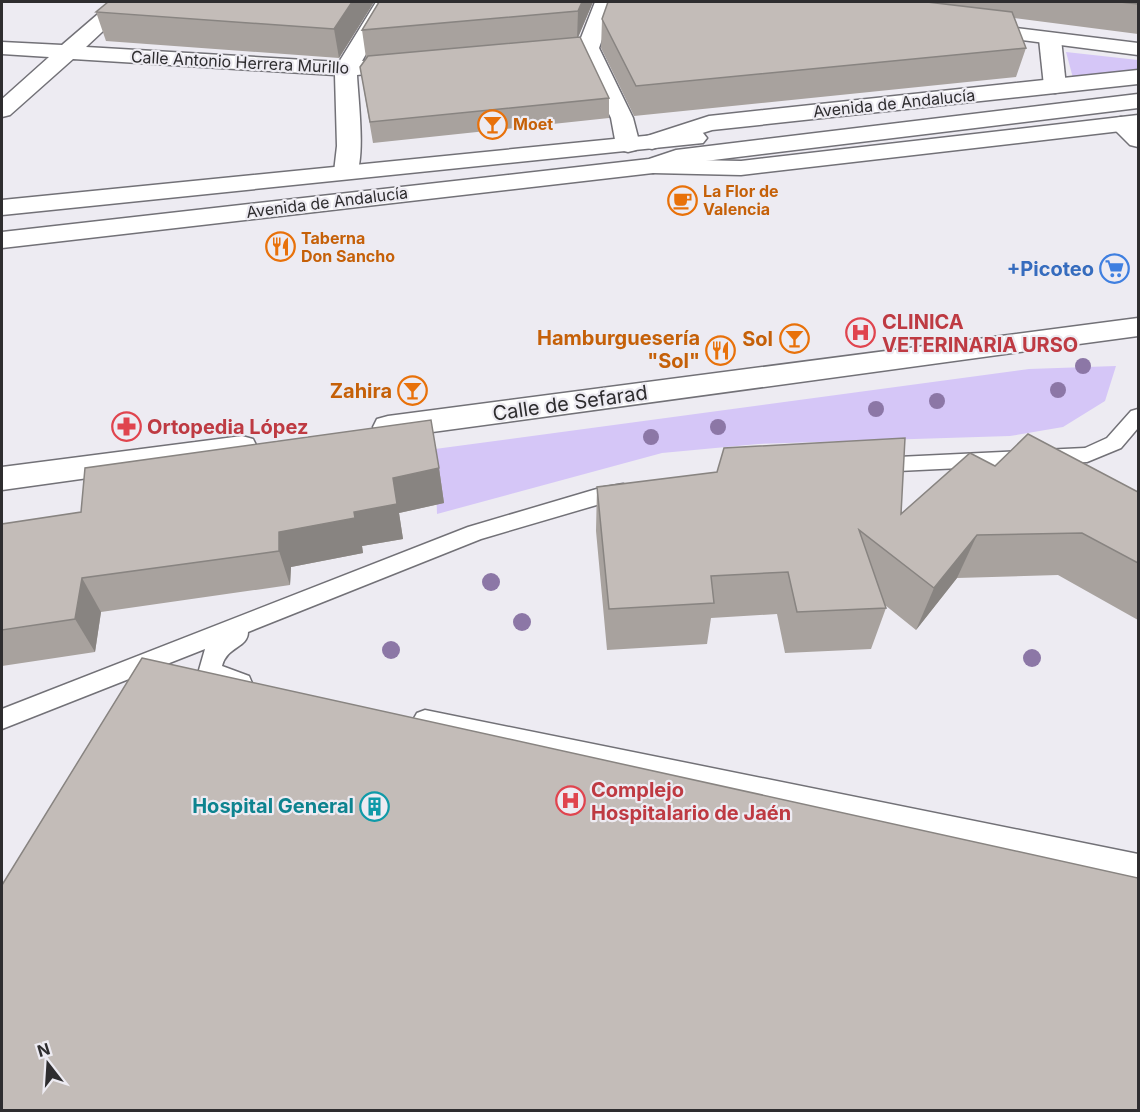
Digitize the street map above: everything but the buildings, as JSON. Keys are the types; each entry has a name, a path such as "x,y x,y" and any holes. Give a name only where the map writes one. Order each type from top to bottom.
{"street":[{"path":"2,110 124,2"},
{"path":"346,171 349,146 346,69 387,2"},
{"path":"605,2 588,48 621,118 645,151"},
{"path":"950,26 1138,49"},
{"path":"1050,39 1055,86"},
{"name":"Calle Antonio Herrera Murillo","path":"2,48 346,69 426,62"},
{"path":"565,50 588,48"},
{"name":"Avenida de Andalucía","path":"645,151 709,123 1138,76"},
{"name":"Avenida de Andalucía","path":"2,240 645,151 1138,88"},
{"name":"Avenida de Andalucía","path":"645,151 676,157 1138,101"},
{"name":"Avenida de Andalucía","path":"2,208 346,171 645,151 741,168 1133,129"},
{"name":"Calle de Sefarad","path":"357,431 1138,327"},
{"path":"2,479 274,442"}],"lane":[{"path":"862,466 1087,455 1114,443 1138,416"},
{"path":"2,719 475,533 600,496 645,488"},
{"path":"257,619 215,651 210,670 225,680 260,687"},
{"path":"400,715 1138,866"}],"shaded area":[{"path":"1066,52 1138,60 1138,71 1073,78"},
{"path":"1116,366 1105,401 1063,427 1010,436 758,444 662,453 437,514 435,449 1029,369"}],"place":[{"name":"Moet","path":"492,124"},
{"name":"La Flor de Valencia","path":"682,200"},
{"name":"Taberna Don Sancho","path":"280,247"},
{"name":"+Picoteo","path":"1115,269"},
{"name":"CLINICA VETERINARIA URSO","path":"861,333"},
{"name":"Sol","path":"794,339"},
{"name":"Hamburguesería \"Sol\"","path":"721,350"},
{"name":"Zahira","path":"413,391"},
{"name":"Ortopedia López","path":"126,427"},
{"name":"Complejo Hospitalario de Jaén","path":"570,801"},
{"name":"Hospital General","path":"375,806"}]}
